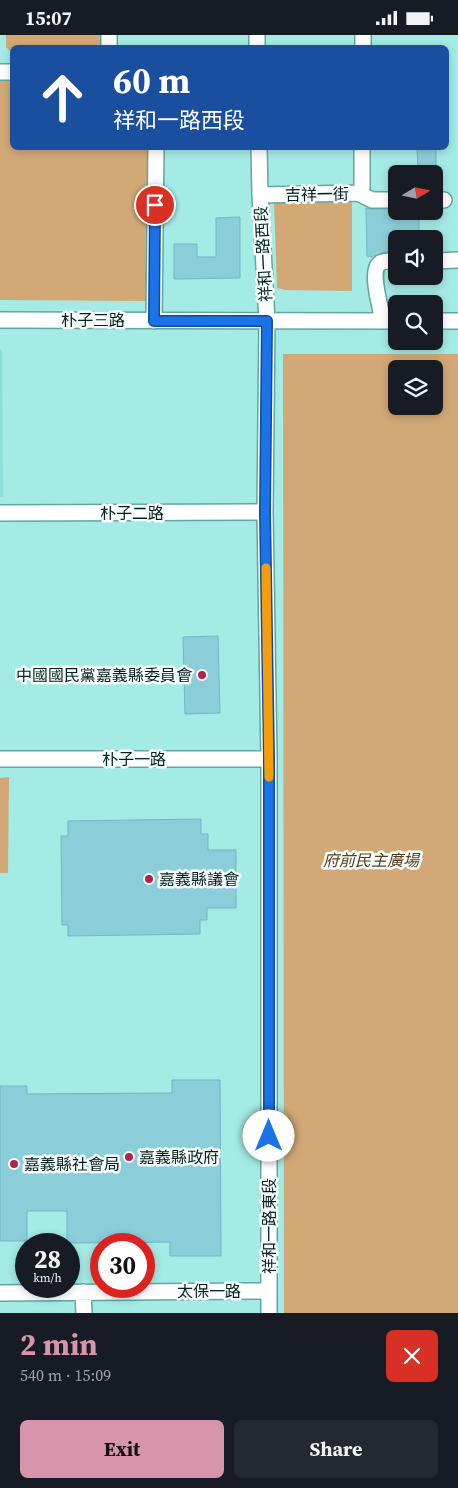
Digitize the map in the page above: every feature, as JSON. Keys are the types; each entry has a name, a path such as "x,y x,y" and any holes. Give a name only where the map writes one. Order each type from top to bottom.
{"street":[{"path":"154,321 156,150"},
{"name":"祥和一路西段","path":"259,150 267,321 265,512 269,759 269,1020"},
{"name":"吉祥一街","path":"260,195 358,193 362,188 362,150"},
{"path":"358,193 372,200 388,200"},
{"path":"443,261 458,260"},
{"path":"388,261 379,263 375,277 388,315"},
{"name":"朴子三路","path":"0,320 388,321"},
{"path":"443,321 458,321"},
{"name":"朴子二路","path":"0,513 265,512"},
{"name":"朴子一路","path":"0,759 269,759"},
{"name":"祥和一路東段","path":"269,1020 269,1313"},
{"name":"太保一路","path":"0,1293 269,1291"},
{"path":"83,1292 84,1313"}],"shaded area":[{"path":"0,349 2,349 3,497 0,497"}],"green space":[{"path":"6,35 104,35 104,45 10,45 10,51 6,47"},
{"path":"0,78 10,78 10,150 149,150 148,301 0,300"},
{"path":"352,201 352,291 285,290 277,288 274,203"},
{"name":"府前民主廣場","path":"283,354 458,354 458,1313 284,1313"},
{"path":"9,777 8,873 0,873 0,778"}],"building":[{"path":"417,150 436,150 436,165 418,165"},
{"path":"366,208 388,209 388,220 419,220 419,230 388,230 388,252 373,257 367,256"},
{"path":"240,217 240,278 174,279 174,244 197,244 197,257 216,257 216,218"},
{"name":"中國國民黨嘉義縣委員會","path":"218,636 220,713 185,714 183,637"},
{"name":"嘉義縣議會","path":"201,819 201,834 208,834 208,850 236,850 236,908 207,908 207,920 200,920 200,934 68,936 68,925 62,925 61,836 68,836 68,821"},
{"name":"嘉義縣政府","path":"172,1080 220,1080 221,1256 170,1256 170,1242 155,1242 155,1233 90,1233 90,1243 80,1243 80,1233 67,1233 67,1211 27,1211 27,1233 15,1233 15,1241 0,1241 0,1086 27,1086 27,1094 172,1093"}],"slow traffic":[{"path":"266,568 269,777"}],"place":[{"name":"中國國民黨嘉義縣委員會","path":"202,675"},
{"name":"嘉義縣議會","path":"149,879"},
{"name":"嘉義縣政府","path":"129,1157"},
{"name":"嘉義縣社會局","path":"14,1164"}],"route":[{"path":"155,205 154,321 267,321 265,512 269,759 269,1136"}]}
